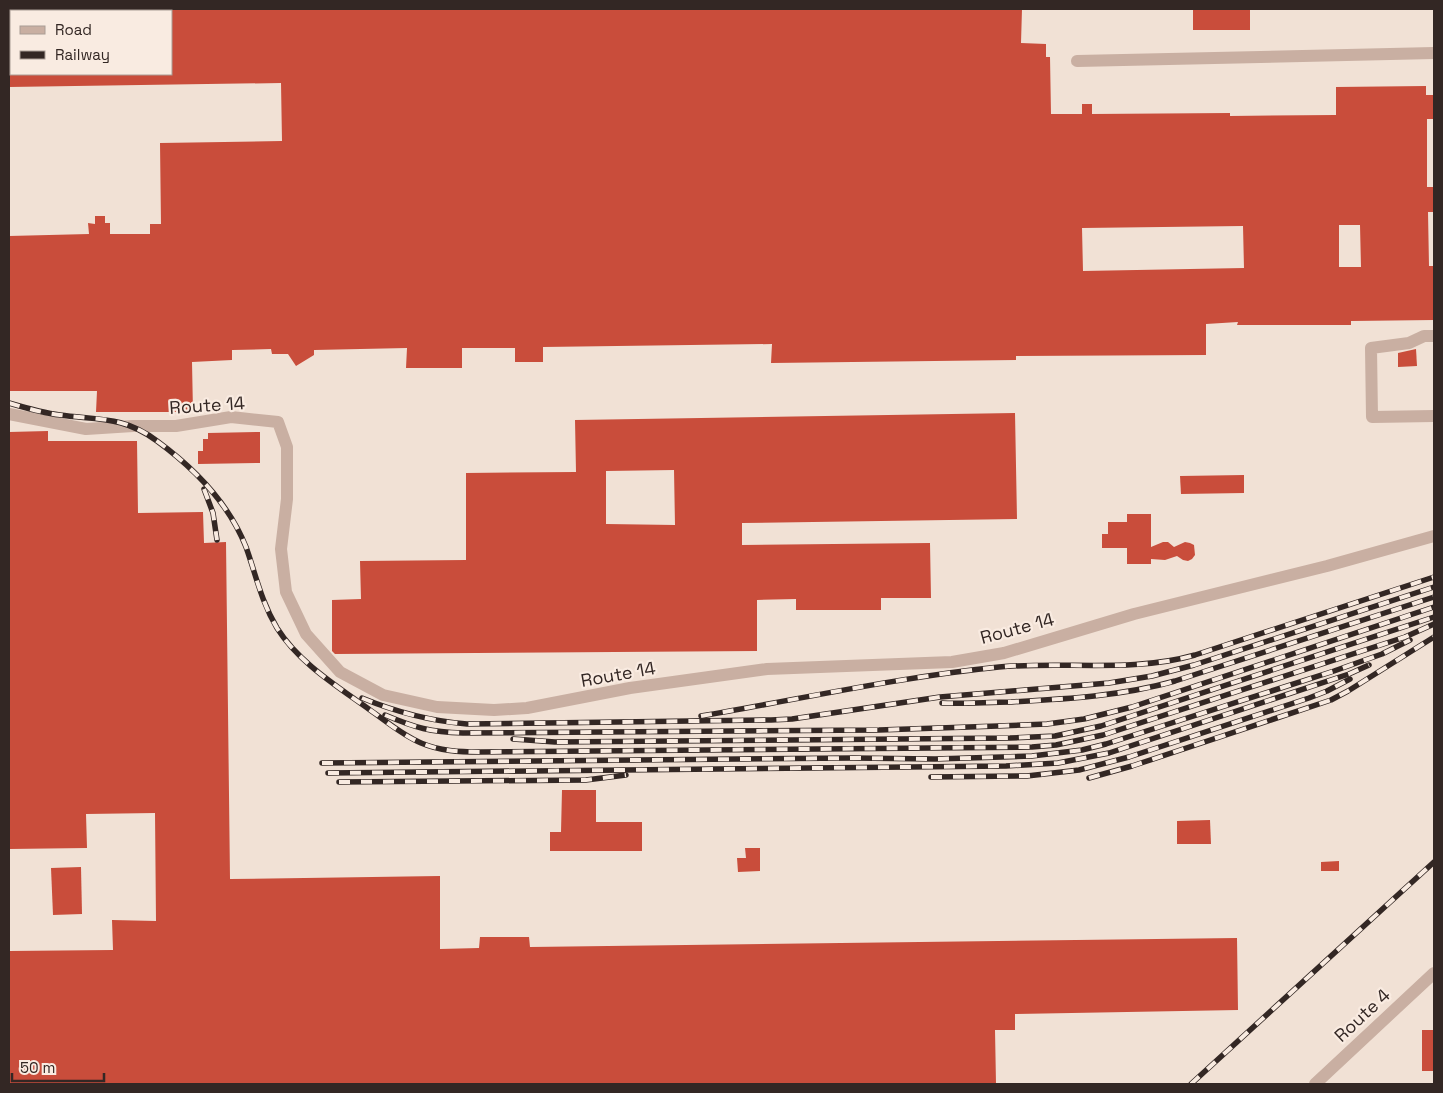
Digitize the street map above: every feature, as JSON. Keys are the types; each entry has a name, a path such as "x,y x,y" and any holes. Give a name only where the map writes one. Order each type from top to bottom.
{"street":[{"path":"1077,61 1434,53"},
{"path":"1434,336 1424,336 1409,343 1371,348 1372,417 1434,416"},
{"name":"Route 14","path":"9,414 86,429 176,426 231,418 278,422 288,447 287,499 281,549 286,592 306,634 340,672 383,695 437,707 494,710 527,708 630,688 767,669 824,668 961,660 1004,653 1134,614 1327,566 1434,536"},
{"name":"Route 4","path":"1315,1084 1434,972"}],"building":[{"path":"171,9 1022,9 1021,43 1046,44 1046,57 1050,57 1051,114 1082,114 1082,104 1092,104 1092,114 1230,113 1230,116 1336,115 1336,87 1426,86 1426,95 1434,95 1434,119 1427,119 1427,187 1434,187 1434,212 1428,212 1429,266 1433,266 1434,320 1351,321 1351,325 1237,325 1238,322 1206,324 1206,355 1016,356 1016,360 771,363 772,344 543,347 543,362 515,362 515,348 462,348 462,368 406,368 407,348 314,350 314,355 296,366 288,354 272,354 271,349 232,350 232,360 192,362 193,412 96,412 97,391 9,391 9,236 89,234 88,223 95,224 95,216 105,216 105,223 110,223 110,234 150,234 150,224 161,224 160,143 282,141 281,83 9,87 9,74 172,75","holes":["1339,225 1360,225 1361,267 1339,267","1243,226 1244,268 1083,271 1082,228"]},
{"path":"1193,9 1250,9 1250,30 1193,30"},
{"path":"1416,349 1417,366 1398,367 1398,353"},
{"path":"1015,413 1017,519 742,523 742,545 930,543 931,598 881,598 881,610 796,610 796,599 757,600 757,651 335,654 332,651 332,600 361,599 360,561 466,560 466,473 576,472 575,420","holes":["674,470 675,525 606,524 606,471"]},
{"path":"48,431 48,441 137,441 138,513 203,512 204,543 226,542 230,879 440,876 440,949 479,948 480,937 529,937 530,947 1237,938 1238,1010 1015,1014 1015,1030 995,1030 996,1084 9,1084 9,951 113,950 112,920 156,921 155,813 86,814 87,848 9,849 9,432"},
{"path":"260,432 260,463 198,464 198,451 203,451 203,439 208,439 208,433"},
{"path":"1244,475 1244,493 1181,494 1180,476"},
{"path":"1127,514 1151,514 1151,547 1168,542 1174,547 1185,542 1194,545 1195,555 1188,561 1177,556 1165,560 1151,559 1151,564 1127,564 1127,548 1102,548 1102,534 1108,534 1108,522 1127,522"},
{"path":"562,790 596,790 596,822 642,822 642,851 550,851 550,832 561,832"},
{"path":"1210,820 1211,844 1177,844 1177,821"},
{"path":"745,848 760,848 760,871 738,872 737,858 746,858"},
{"path":"1339,861 1339,871 1321,871 1321,862"},
{"path":"81,867 82,914 53,915 51,868"},
{"path":"1422,1030 1434,1030 1434,1071 1422,1071"}],"railway":[{"path":"9,403 47,413 122,423 145,433 171,452 209,488 230,516 246,547 271,618 286,641 296,652 332,683 401,732 421,743 450,751 1032,747 1056,745 1103,735 1405,637 1434,624"},
{"path":"204,489 213,513 217,540"},
{"path":"701,716 887,682 962,671 1024,666 1147,664 1171,660 1195,655 1434,577"},
{"path":"362,698 413,715 467,724 792,719 940,697 1109,683 1152,676 1194,665 1434,587"},
{"path":"942,703 1011,702 1073,698 1155,686 1434,597"},
{"path":"385,715 423,728 441,732 463,733 879,730 1047,724 1084,719 1132,707 1434,607"},
{"path":"513,739 555,742 1055,736 1101,726 1434,617"},
{"path":"1089,778 1132,766 1331,700 1434,637"},
{"path":"322,763 853,758 935,759 1032,756 1082,750 1106,744 1334,671 1382,654 1410,640"},
{"path":"328,773 1006,766 1058,763 1109,753 1349,674 1369,665"},
{"path":"931,777 1027,776 1079,770 1129,757 1309,698 1350,679"},
{"path":"339,782 586,780 626,775"},
{"path":"1191,1084 1434,862"}]}
